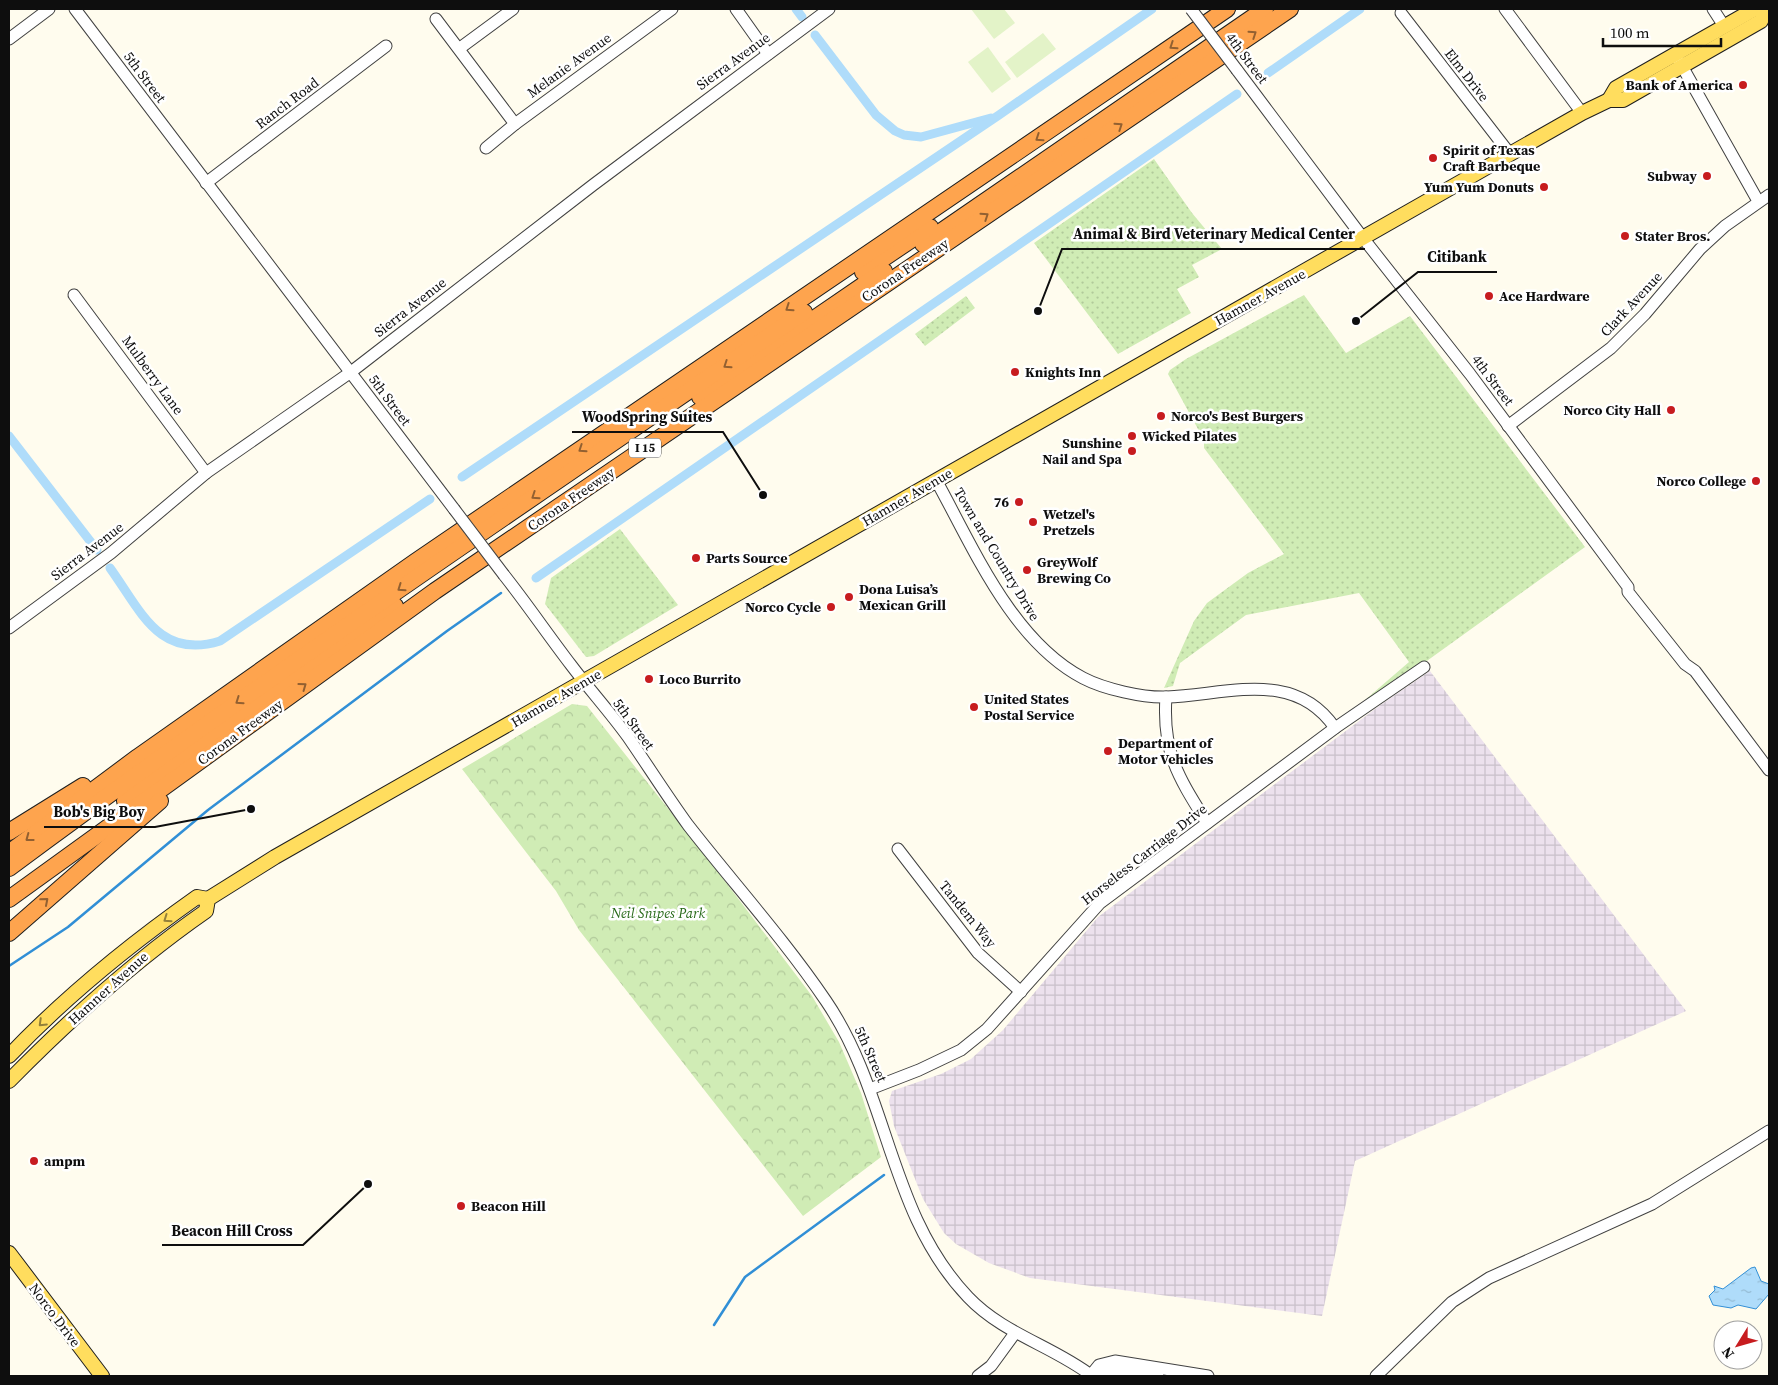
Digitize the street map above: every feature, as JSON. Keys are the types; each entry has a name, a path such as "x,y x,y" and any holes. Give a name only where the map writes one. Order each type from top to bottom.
{"highway":[{"name":"I 15","path":"9,853 138,757 415,562 1227,9"},
{"path":"9,887 267,696 1249,9"},
{"path":"9,868 159,757 424,572 1265,9"},
{"name":"Corona Freeway","path":"9,899 435,591 1290,9"},
{"path":"852,286 905,229"},
{"name":"I 15","path":"852,286 924,257"},
{"path":"9,933 151,808 276,706"},
{"path":"9,832 94,779 138,757"}],"main road":[{"name":"Hamner Avenue","path":"9,1056 72,994 146,934 197,897 208,899 274,857 1582,113 1609,100 1623,100 1683,67 1761,21 1767,10 1755,9 1724,26 1616,88 1609,100"},
{"name":"Hamner Avenue","path":"9,1081 85,1008 149,951 206,910 208,899"},
{"path":"9,1071 25,1051 22,1043"},
{"name":"Norco Drive","path":"9,1253 102,1376"}],"street":[{"path":"9,39 49,9"},
{"name":"5th Street","path":"75,9 584,682 627,736 653,778 763,916 826,1001 852,1046 870,1089 897,1176 924,1237 951,1279 970,1300 1015,1333 1074,1363 1092,1376"},
{"path":"460,48 513,9"},
{"name":"Melanie Avenue","path":"486,148 515,124 672,9"},
{"path":"736,9 768,54"},
{"name":"Sierra Avenue","path":"9,628 111,553 206,474 351,372 593,185 829,9"},
{"name":"4th Street","path":"1191,9 1363,238 1508,426 1628,589"},
{"path":"1505,9 1582,113"},
{"path":"1713,9 1724,26"},
{"name":"Elm Drive","path":"1401,13 1510,154"},
{"path":"436,18 515,124"},
{"name":"Ranch Road","path":"206,183 386,46"},
{"path":"1675,54 1758,201"},
{"name":"Clark Avenue","path":"1508,426 1611,348 1645,314 1700,249 1758,201 1769,195"},
{"name":"Mulberry Lane","path":"74,295 206,474"},
{"name":"Town and Country Drive","path":"936,480 986,572 1025,632 1051,656 1083,678 1121,691 1166,697 1241,688 1286,693 1315,705 1335,728"},
{"path":"1628,589 1637,613 1664,649 1670,656 1695,671"},
{"path":"1628,589 1643,602 1769,770"},
{"name":"Horseless Carriage Drive","path":"870,1089 919,1070 961,1050 987,1029 1100,903 1335,728 1424,667"},
{"path":"1166,697 1164,724 1170,755 1186,789 1207,823"},
{"name":"Tandem Way","path":"898,849 978,953 1020,992"},
{"path":"1376,1376 1452,1302 1489,1278 1652,1204 1769,1131"},
{"path":"978,1376 991,1366 1015,1333"},
{"path":"1092,1376 1098,1365 1115,1361 1208,1376"},
{"path":"1092,1376 1114,1374 1158,1376"}],"shaded area":[{"path":"1430,671 1686,1011 1355,1161 1322,1316 1030,1278 989,1263 956,1244 944,1233 923,1199 894,1126 889,1101 892,1091 941,1074 971,1059 1003,1030 1098,917 1379,706"}],"green space":[{"path":"971,9 1004,9 1015,23 994,39"},
{"path":"1043,33 1056,49 1017,78 1005,62"},
{"path":"988,47 1011,79 992,93 968,62"},
{"path":"1154,159 1192,213 1222,249 1192,265 1199,277 1177,289 1191,313 1118,354 1034,243"},
{"path":"1304,295 1346,353 1410,316 1585,547 1424,663 1350,713 1409,662 1359,593 1246,615 1180,663 1173,686 1164,688 1194,621 1207,603 1248,573 1284,554 1204,448 1204,440 1168,374 1170,370 1186,359"},
{"path":"966,296 975,308 925,346 915,334"},
{"path":"620,529 678,605 594,656 586,657 545,604 551,578"},
{"name":"Neil Snipes Park","path":"572,704 587,706 715,868 812,996 839,1042 861,1093 881,1157 803,1216 579,930 556,891 462,769"}],"water":[{"path":"1755,1267 1761,1281 1769,1284 1769,1294 1756,1309 1738,1305 1731,1308 1713,1305 1709,1296 1715,1290 1714,1286 1723,1289"}],"waterway":[{"path":"796,9 802,17"},
{"path":"462,477 999,115 1152,9"},
{"path":"1268,73 1360,9"},
{"path":"815,35 876,115 895,131 904,135 921,137 991,118"},
{"path":"536,578 1237,94"},
{"path":"9,436 97,550"},
{"path":"110,568 142,615 167,638 181,644 199,645 220,641 430,499"},
{"path":"9,966 68,927 208,810 447,631 501,593"},
{"path":"714,1325 745,1277 884,1175"}],"place":[{"name":"Bank of America","path":"1743,85"},
{"name":"Spirit of Texas Craft Barbeque","path":"1433,158"},
{"name":"Subway","path":"1707,176"},
{"name":"Yum Yum Donuts","path":"1544,187"},
{"name":"Stater Bros.","path":"1625,236"},
{"name":"Ace Hardware","path":"1489,296"},
{"name":"Animal & Bird Veterinary Medical Center","path":"1038,311"},
{"name":"Citibank","path":"1356,321"},
{"name":"Knights Inn","path":"1015,372"},
{"name":"Norco City Hall","path":"1671,410"},
{"name":"Norco's Best Burgers","path":"1161,416"},
{"name":"Wicked Pilates","path":"1132,436"},
{"name":"Sunshine Nail and Spa","path":"1132,451"},
{"name":"Norco College","path":"1756,481"},
{"name":"WoodSpring Suites","path":"763,495"},
{"name":"76","path":"1019,502"},
{"name":"Wetzel's Pretzels","path":"1033,522"},
{"name":"Parts Source","path":"696,558"},
{"name":"GreyWolf Brewing Co","path":"1027,570"},
{"name":"Dona Luisa’s Mexican Grill","path":"849,597"},
{"name":"Norco Cycle","path":"831,607"},
{"name":"Loco Burrito","path":"649,679"},
{"name":"United States Postal Service","path":"974,707"},
{"name":"Department of Motor Vehicles","path":"1108,751"},
{"name":"Bob's Big Boy","path":"251,809"},
{"name":"ampm","path":"34,1161"},
{"name":"Beacon Hill Cross","path":"368,1184"},
{"name":"Beacon Hill","path":"461,1206"}]}
